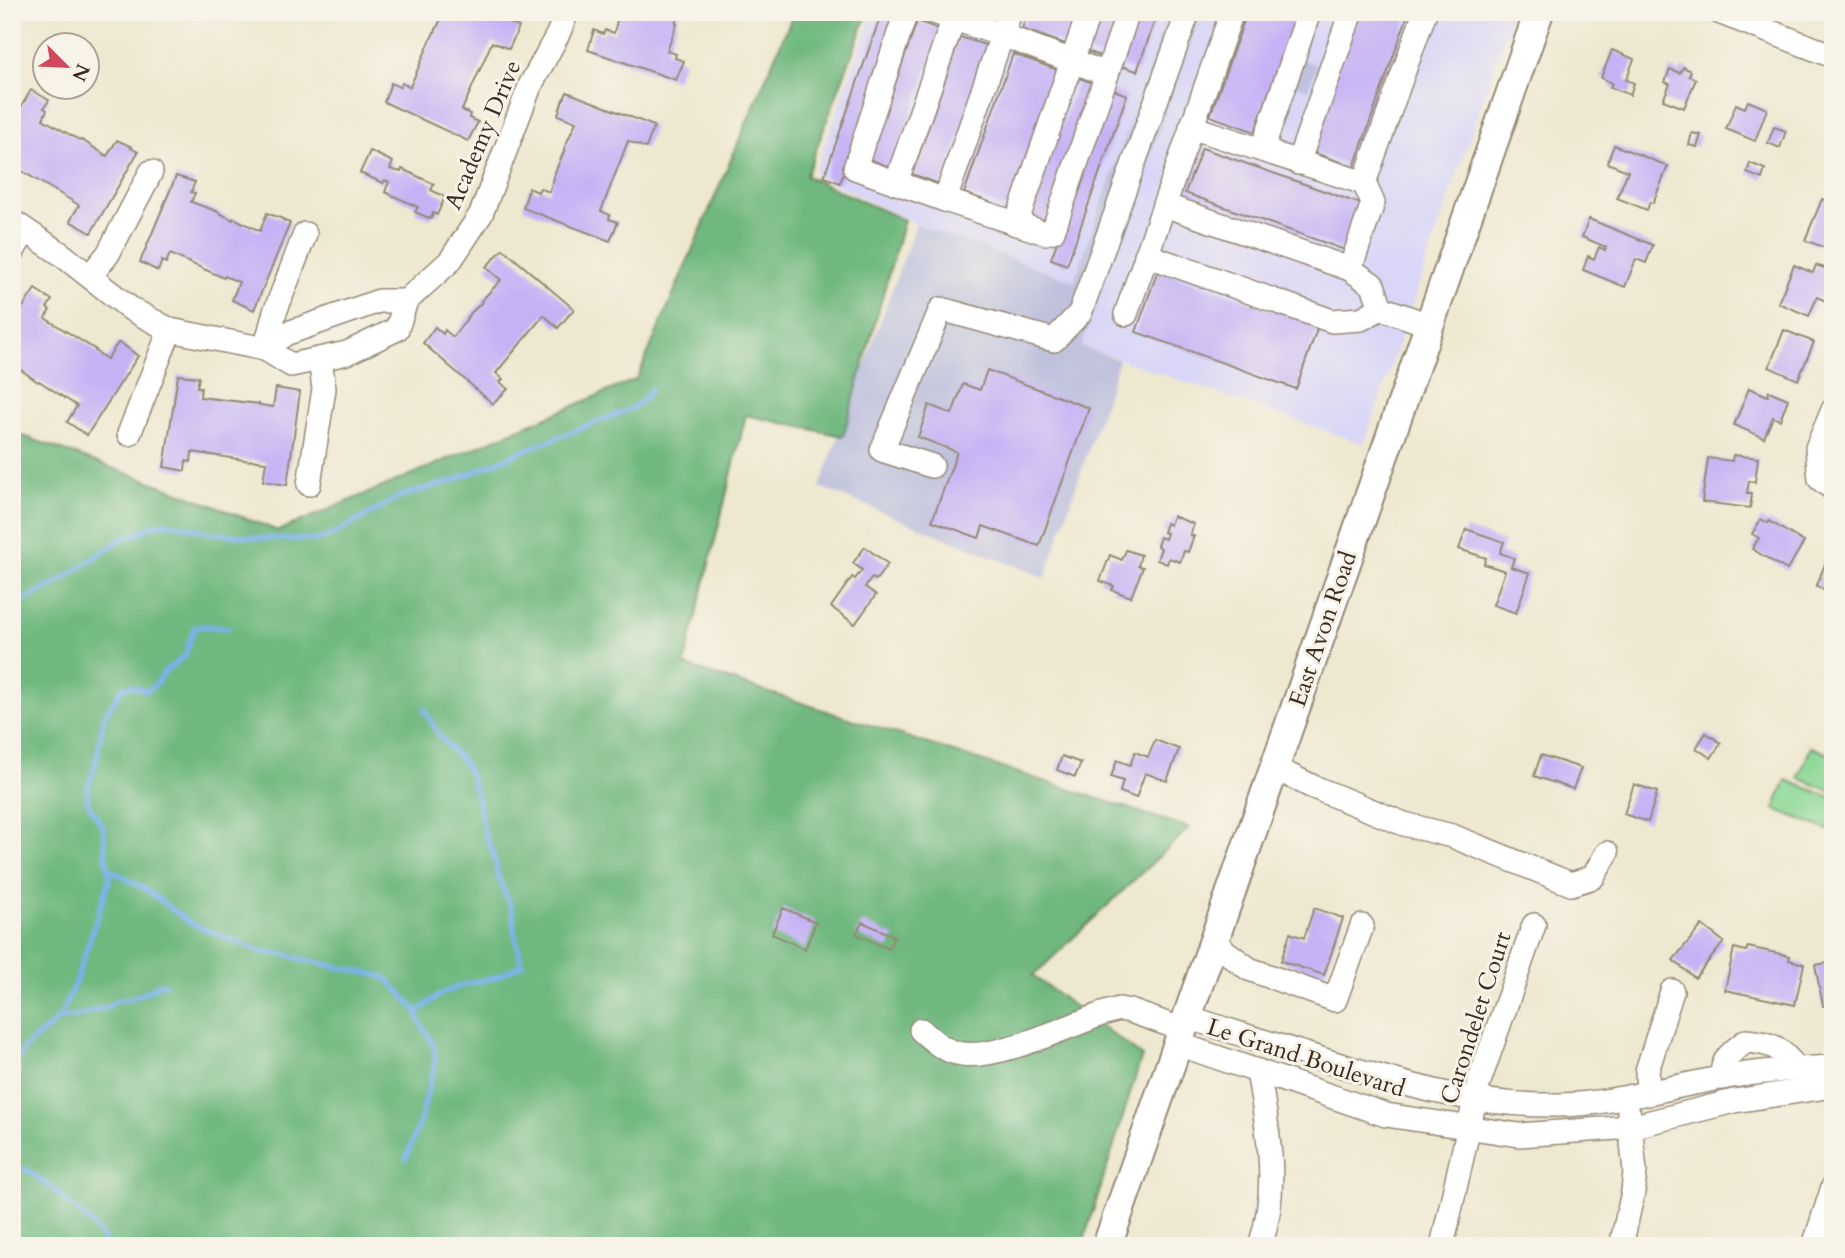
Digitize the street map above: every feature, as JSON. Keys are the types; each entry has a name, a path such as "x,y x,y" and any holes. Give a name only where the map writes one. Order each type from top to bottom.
{"main road":[{"name":"East Avon Road","path":"1107,1246 1539,12"}],"street":[{"name":"Academy Drive","path":"19,225 131,309 170,330 265,349 291,365 347,353 397,329 407,301 450,261 481,214 530,86 567,12"},
{"path":"906,12 855,169 1045,233 1053,231 1128,12"},
{"path":"945,200 1010,12"},
{"path":"1016,224 1089,12"},
{"path":"932,467 882,450 941,309 1054,340 1080,313 1188,12"},
{"path":"1126,314 1232,12"},
{"path":"1262,150 1309,12"},
{"path":"1298,163 1351,12"},
{"path":"1350,269 1373,203 1364,183 1425,12"},
{"path":"1719,12 1833,56"},
{"path":"896,183 948,14 1107,74"},
{"path":"1191,127 1364,183"},
{"path":"90,276 113,245 151,172"},
{"path":"1164,205 1350,269 1373,285 1381,308"},
{"path":"12,253 19,225"},
{"path":"265,349 275,312 305,234"},
{"path":"1146,255 1332,321 1362,319 1381,308 1429,325"},
{"path":"265,349 285,334 379,301 407,301"},
{"path":"129,433 170,330"},
{"path":"309,484 324,389 320,359"},
{"path":"1833,411 1817,448 1820,479 1833,489"},
{"path":"1275,768 1311,786 1404,824 1452,836 1571,884 1593,877 1606,853"},
{"name":"Carondelet Court","path":"1441,1246 1479,1082 1534,925"},
{"path":"1214,943 1248,969 1335,1000 1362,926"},
{"path":"1621,1246 1633,1192 1635,1171 1631,1128 1637,1095 1672,991"},
{"path":"920,1030 942,1048 963,1055 996,1052 1119,1009 1183,1030"},
{"name":"Le Grand Boulevard","path":"1183,1030 1399,1083 1476,1100 1516,1104 1600,1102 1722,1077 1833,1067"},
{"name":"Le Grand Boulevard","path":"1183,1030 1258,1071 1386,1115 1519,1135 1631,1128 1734,1101 1833,1086"},
{"path":"1722,1077 1721,1067 1725,1059 1746,1041 1776,1046 1797,1069"},
{"path":"1258,1071 1271,1163 1271,1200 1260,1246"},
{"path":"1814,1246 1833,1187"}],"shaded area":[{"path":"873,12 1170,12 1074,281 916,224 814,174"},
{"path":"1170,12 1202,12 1081,346 1119,360 1045,578 820,487 916,224 1074,281"},
{"path":"1202,12 1513,12 1364,444 1081,346"},
{"path":"1302,59 1317,65 1308,89 1294,84"}],"green space":[{"path":"794,12 868,12 806,176 904,220 843,436 746,415 684,665 1189,828 1033,976 1142,1056 1082,1246 26,1246 12,1238 12,432 278,531 637,379"},
{"path":"1811,747 1833,756 1833,792 1798,778"},
{"path":"1786,780 1833,798 1833,832 1774,809"}],"building":[{"path":"426,12 486,12 519,27 509,49 492,42 462,110 470,114 469,118 478,122 468,141 384,102 391,83 400,87 402,83 410,87 441,19"},
{"path":"619,12 679,12 667,51 684,61 676,80 588,50 594,30 603,34 605,30 614,33"},
{"path":"882,12 900,15 840,183 824,177"},
{"path":"1028,12 1080,12 1068,45 1022,29"},
{"path":"1101,12 1119,12 1103,57 1087,51"},
{"path":"1140,12 1158,12 1137,71 1121,66"},
{"path":"1247,12 1297,12 1255,132 1210,116"},
{"path":"1358,12 1409,12 1354,167 1309,151"},
{"path":"917,21 941,30 892,168 869,159"},
{"path":"960,37 991,47 942,185 912,174"},
{"path":"1612,50 1634,59 1626,80 1634,83 1630,95 1610,87 1612,83 1601,78"},
{"path":"1013,54 1061,71 1011,210 964,193"},
{"path":"1683,67 1691,71 1689,76 1696,79 1684,108 1663,100 1670,84 1665,82 1670,69 1680,73"},
{"path":"1079,78 1094,83 1045,222 1029,217"},
{"path":"1111,89 1127,95 1067,265 1051,259"},
{"path":"31,90 32,102 48,102 43,119 107,156 117,140 138,152 91,233 70,221 79,205 15,167 12,171 12,122"},
{"path":"567,92 654,126 646,148 628,141 601,211 610,215 609,219 618,222 610,241 523,208 529,188 538,192 540,188 549,192 576,122 558,115"},
{"path":"1748,101 1767,109 1755,141 1726,129 1736,104 1745,108"},
{"path":"1774,127 1786,131 1780,148 1768,143"},
{"path":"1692,133 1701,135 1697,147 1689,145"},
{"path":"1614,145 1668,166 1653,203 1650,202 1647,210 1617,198 1628,171 1607,163"},
{"path":"1202,148 1361,204 1345,250 1185,193"},
{"path":"370,151 393,162 390,169 401,172 402,169 434,184 431,190 445,197 437,215 433,213 431,219 415,212 418,207 385,192 389,182 385,180 383,183 360,173"},
{"path":"1750,163 1765,169 1762,179 1747,173"},
{"path":"176,176 195,182 191,192 195,193 191,202 233,220 234,218 260,231 267,213 290,223 254,310 232,300 239,282 225,276 224,278 170,254 166,263 162,261 158,271 140,262"},
{"path":"1822,199 1833,204 1833,251 1805,240"},
{"path":"1589,219 1653,245 1646,263 1636,259 1625,287 1583,270 1588,256 1594,259 1599,247 1605,250 1606,247 1582,237"},
{"path":"503,249 574,309 558,328 544,315 496,373 503,379 500,382 508,389 493,404 423,343 435,327 443,334 445,330 453,337 501,280 486,267"},
{"path":"1794,265 1813,273 1816,265 1833,271 1833,291 1828,302 1817,297 1809,316 1778,303"},
{"path":"1158,270 1318,326 1296,389 1136,332"},
{"path":"35,289 52,300 45,318 107,359 118,343 138,356 87,435 67,422 77,406 14,365 12,368 12,323"},
{"path":"1784,330 1814,342 1798,380 1769,367"},
{"path":"987,370 1089,408 1039,546 983,526 979,538 932,521 957,452 918,437 929,405 952,414 963,384 980,390"},
{"path":"178,375 199,377 197,387 201,387 200,397 273,407 276,388 300,392 287,485 263,481 266,462 192,452 191,462 186,461 185,471 164,467"},
{"path":"1749,388 1768,396 1769,391 1788,399 1780,420 1773,417 1764,438 1734,425"},
{"path":"1733,455 1758,458 1755,482 1749,481 1747,493 1752,493 1750,508 1702,502 1708,458 1732,461"},
{"path":"1173,516 1194,524 1190,535 1194,536 1188,552 1184,551 1180,562 1169,558 1167,564 1157,560 1161,548 1157,546 1160,537 1165,539 1167,533 1163,532 1166,523 1170,525"},
{"path":"1761,519 1804,542 1787,570 1752,549 1759,538 1752,534"},
{"path":"1466,529 1504,542 1500,553 1514,558 1511,567 1530,573 1516,613 1493,605 1505,571 1484,564 1486,558 1459,549"},
{"path":"1833,545 1833,593 1816,586"},
{"path":"865,547 888,564 876,580 872,578 865,587 876,595 855,624 831,607 852,577 855,579 862,570 853,563"},
{"path":"1126,550 1141,555 1138,566 1143,567 1131,597 1112,590 1114,586 1100,581 1110,555 1122,560"},
{"path":"1706,733 1721,743 1711,758 1696,748"},
{"path":"1155,740 1179,749 1167,781 1145,773 1136,798 1120,792 1123,781 1111,777 1117,760 1130,765 1135,752 1148,757"},
{"path":"1541,755 1581,768 1573,789 1534,776"},
{"path":"1062,756 1081,763 1075,777 1057,770"},
{"path":"1634,784 1657,792 1648,822 1624,814"},
{"path":"783,908 816,922 805,949 772,934"},
{"path":"1314,908 1343,918 1324,975 1281,961 1290,933 1304,938"},
{"path":"862,922 894,936 889,949 856,934"},
{"path":"1702,925 1724,942 1695,978 1673,960"},
{"path":"1748,947 1790,956 1789,960 1804,964 1795,1005 1725,990 1734,948 1746,951"},
{"path":"1833,962 1833,1005 1823,1006 1815,965"}],"waterway":[{"path":"12,607 65,578 126,537 164,523 213,533 318,540 340,531 401,496 455,480 633,408 651,389"},
{"path":"12,1080 24,1048 61,1014 76,981 109,881 103,827 88,803 87,791 96,762 104,717 122,688 132,686 147,691 166,670 185,656 194,628 228,628"},
{"path":"416,1010 420,1010 439,995 466,984 494,978 522,964 514,931 513,912 486,838 470,775 463,762 440,737 424,709"},
{"path":"109,869 145,889 190,923 262,952 285,954 387,978 416,1010 435,1052 435,1064 419,1125 406,1158"},
{"path":"57,1019 109,1006 117,1000 125,1000 165,984"},
{"path":"12,1168 26,1169 52,1188 93,1225 108,1246"}]}
